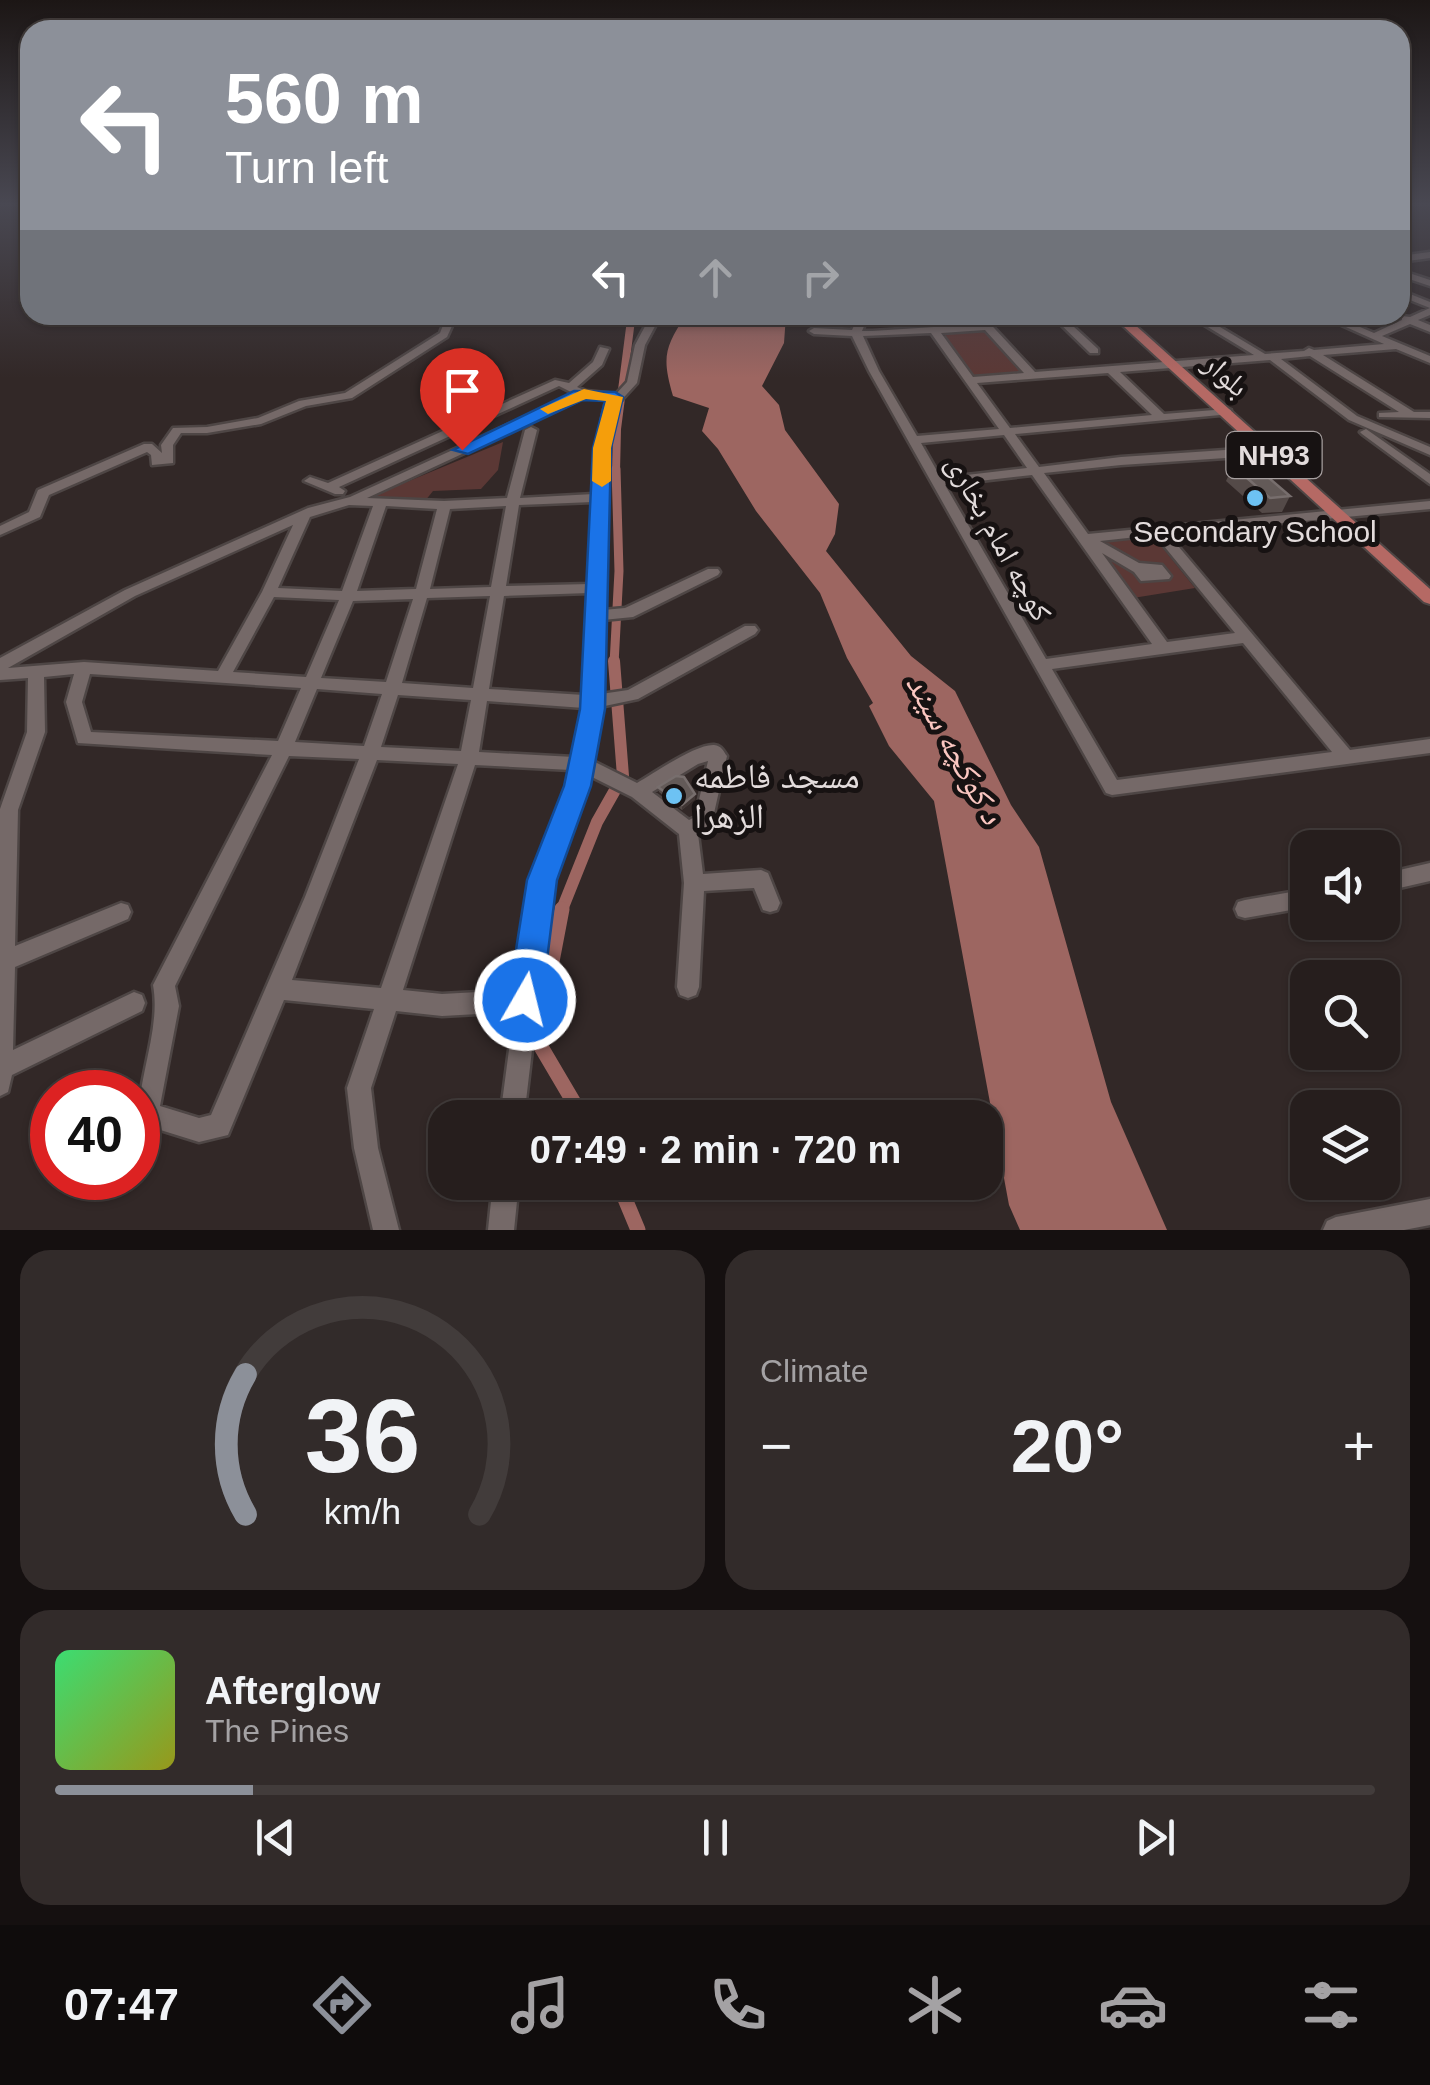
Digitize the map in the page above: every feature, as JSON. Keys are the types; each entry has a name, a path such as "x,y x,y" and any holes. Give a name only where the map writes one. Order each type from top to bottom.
{"main road":[{"name":"بلوار","path":"1129,325 1346,514 1430,598"},
{"name":"بلوار","path":"1138,325 1176,363"},
{"name":"بلوار","path":"1213,395 1270,451 1430,583"}],"street":[{"path":"1410,320 1430,308"},
{"path":"1410,320 1430,329"},
{"path":"0,531 35,514 43,493 102,464 148,447 157,454 156,462 169,460 166,445 177,430 207,430 261,421 303,402 348,396 444,335 448,325"},
{"path":"514,1100 542,880 602,702 604,615 597,588 602,448 615,397 632,383 640,345 651,325"},
{"path":"856,333 860,325"},
{"path":"1067,325 1094,351"},
{"path":"1211,325 1268,355"},
{"path":"1221,325 1354,418 1430,480"},
{"path":"1348,325 1430,360"},
{"path":"1374,336 1399,325"},
{"path":"814,332 987,327 1034,376"},
{"path":"934,330 1162,647"},
{"name":"کوچه امام بخاری","path":"856,333 1108,785 1116,790 1347,758"},
{"path":"970,380 1397,346"},
{"path":"570,387 598,362 604,349"},
{"path":"1309,352 1412,414"},
{"path":"1112,370 1162,418"},
{"path":"329,487 556,384 584,394 615,397"},
{"path":"0,665 130,592 304,516 353,499 584,394"},
{"path":"913,440 1227,412"},
{"path":"1383,416 1430,417"},
{"path":"1395,431 1430,417"},
{"path":"1354,418 1430,451"},
{"path":"386,1230 366,1148 358,1088 469,758 514,501 531,430"},
{"path":"936,482 1270,451"},
{"path":"310,480 353,499 380,501 444,504 600,498"},
{"path":"380,501 348,596 308,683 283,750 164,985 168,1006 146,1114 198,1130 219,1126 371,752 424,592 444,504"},
{"path":"1086,538 1430,505"},
{"path":"222,678 269,592 304,516"},
{"path":"1160,532 1347,758 1430,746"},
{"path":"1086,538 1140,570"},
{"path":"604,615 628,613 713,572"},
{"path":"269,592 348,596 597,588"},
{"path":"0,674 84,668 602,702 632,695 750,630"},
{"path":"1040,665 1247,638"},
{"path":"84,668 74,702 84,738 582,764 624,786 688,830 694,883 688,987"},
{"path":"0,1084 3,869 10,810 36,732 36,672"},
{"path":"624,786 714,752 718,756 704,822 688,830"},
{"path":"1400,878 1430,872"},
{"path":"694,883 762,880 770,903"},
{"path":"1245,909 1290,901"},
{"path":"2,948 121,912"},
{"path":"277,989 442,1005 525,1000"},
{"path":"1,1068 134,1003"},
{"path":"500,1230 504,1200"},
{"path":"1336,1230 1430,1212"}],"shaded area":[{"path":"985,329 1023,374 974,377 942,332"},
{"path":"503,442 498,470 481,489 433,491 425,501 368,498"},
{"path":"1154,537 1195,588 1133,598 1096,543"}],"water":[{"name":"د کوکچه سیند","path":"680,325 785,325 784,343 762,386 779,405 785,430 839,504 835,534 826,551 911,656 955,691 1011,805 1039,847 1111,1102 1167,1230 1020,1230 1009,1205 1003,1173 1003,1100 990,1100 934,801 889,746 869,706 873,703 847,658 820,593 756,511 718,449 702,431 709,408 673,396 667,354"}],"building":[{"path":"1233,466 1255,466 1290,496 1270,498"},
{"path":"676,776 684,777 695,794 682,805 658,787"}],"waterway":[{"path":"616,470 617,429 630,325"},
{"path":"614,662 619,571 616,470"},
{"path":"562,910 597,822 623,776 614,662"},
{"path":"562,910 537,1040 572,1100"},
{"path":"626,1200 638,1230"}],"slow traffic":[{"path":"548,409 584,394 615,397 602,448 602,481"}],"place":[{"name":"Secondary School","path":"1255,498"},
{"name":"مسجد فاطمه الزهرا","path":"674,796"}],"route":[{"path":"462,450 580,395 615,397 602,448 592,709 578,786 542,880 525,1000"}]}
